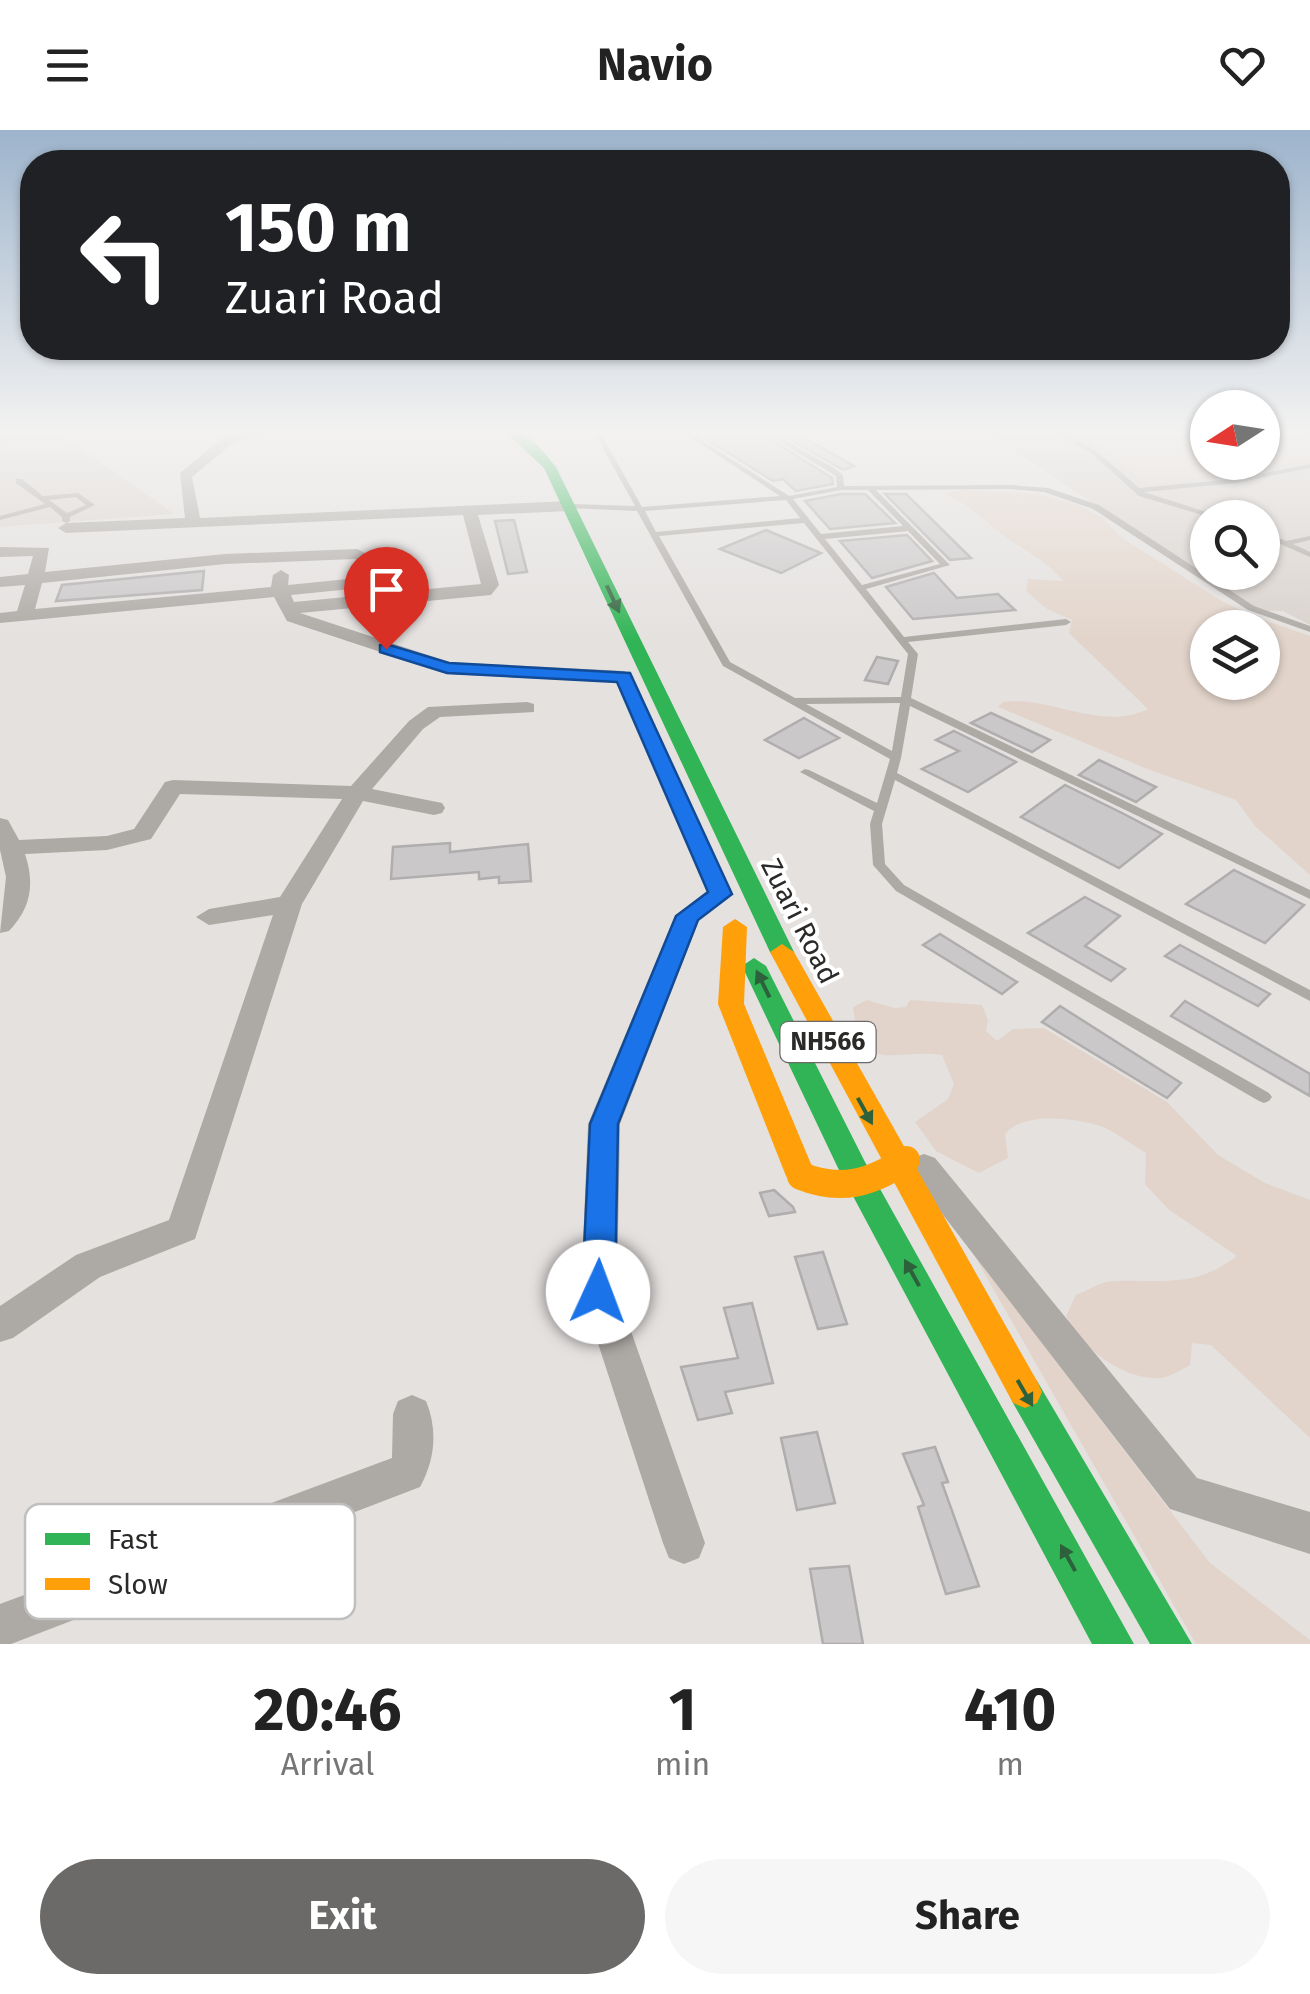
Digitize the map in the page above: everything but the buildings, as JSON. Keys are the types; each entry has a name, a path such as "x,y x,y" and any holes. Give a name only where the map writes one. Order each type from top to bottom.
{"highway":[{"name":"Zuari Road","path":"557,501 861,1105 1172,1644"},
{"name":"Zuari Road","path":"560,501 628,688"},
{"name":"NH566","path":"717,886 853,1168 1114,1644"},
{"path":"735,927 730,1004 801,1176 819,1186 848,1188 878,1181 909,1156 794,943 766,922"}],"street":[{"path":"189,501 193,523"},
{"path":"66,522 292,521 562,507"},
{"path":"286,608 486,590 490,584 470,513"},
{"path":"292,521 279,589 293,617 447,668 628,688"},
{"path":"0,552 43,551 24,616"},
{"path":"222,595 225,558"},
{"path":"0,582 225,558 366,558 359,583 0,618"},
{"path":"0,1326 88,1266 183,1229 289,904 357,793 416,725 435,711 526,708"},
{"path":"0,925 14,913 20,898 6,836 107,843 143,834 173,788 357,793 434,808"},
{"path":"684,1543 598,1292 604,1124 688,916 717,886"},
{"path":"209,917 289,904"},
{"path":"909,1156 1184,1495 1310,1533"},
{"path":"324,1504 406,1473 414,1459 412,1414"},
{"path":"0,1626 25,1617"}],"lane":[{"path":"44,501 66,522 92,505 86,501"},
{"path":"637,501 726,664 896,758"},
{"path":"562,507 642,509 753,501"},
{"path":"790,501 912,654 896,758 876,824 879,865 900,888 1264,1098"},
{"path":"860,588 946,565 883,501"},
{"path":"1080,501 1251,608 1310,628"},
{"path":"1163,501 1190,509"},
{"path":"0,518 50,505"},
{"path":"656,534 806,520"},
{"path":"819,537 910,528"},
{"path":"1287,544 1310,538"},
{"path":"1280,541 1310,555"},
{"path":"904,640 1066,622"},
{"path":"794,701 906,700 1310,894"},
{"path":"805,772 880,810"},
{"path":"891,774 1310,996"}],"shaded area":[{"path":"0,501 155,501 174,514 0,527"},
{"path":"956,501 1063,501 1078,505 1190,581 1190,590 1205,590 1240,610 1190,610 1190,700 1280,700 1280,626 1310,636 1310,875 1255,826 1236,800 1150,770 998,707 1003,702 1021,702 1112,717 1148,709 1069,633 1072,620 1047,609 1026,591 1028,579 1063,581"},
{"path":"1089,501 1190,501 1190,568"},
{"path":"1280,501 1310,501 1310,625 1280,610 1253,610 1223,590 1280,590"},
{"path":"867,1000 894,1008 906,1007 910,1000 982,1005 988,1020 986,1031 997,1041 1013,1029 1044,1028 1167,1102 1218,1155 1265,1183 1310,1200 1310,1438 1211,1345 1192,1343 1190,1365 1161,1378 1118,1368 1092,1350 1066,1316 1076,1295 1109,1281 1192,1278 1237,1256 1168,1209 1145,1184 1146,1153 1097,1125 1061,1119 1023,1122 1005,1134 1008,1158 979,1173 936,1151 915,1122 948,1099 954,1084 942,1055 882,1055 872,1051 857,1029 853,1007"},
{"path":"946,1206 1093,1410 1210,1563 1310,1640 1310,1644 1196,1644"}],"traffic: fast":[{"path":"566,501 782,952"},
{"path":"754,966 853,1168 1114,1644"},
{"path":"1025,1392 1172,1644"}],"traffic: slow":[{"path":"735,927 731,1004 801,1176"},
{"path":"782,952 1025,1392"},
{"path":"801,1176 843,1186 868,1181 906,1160"}],"route":[{"path":"386,649 447,668 624,677 720,894 688,916 604,1124 598,1292"}]}
